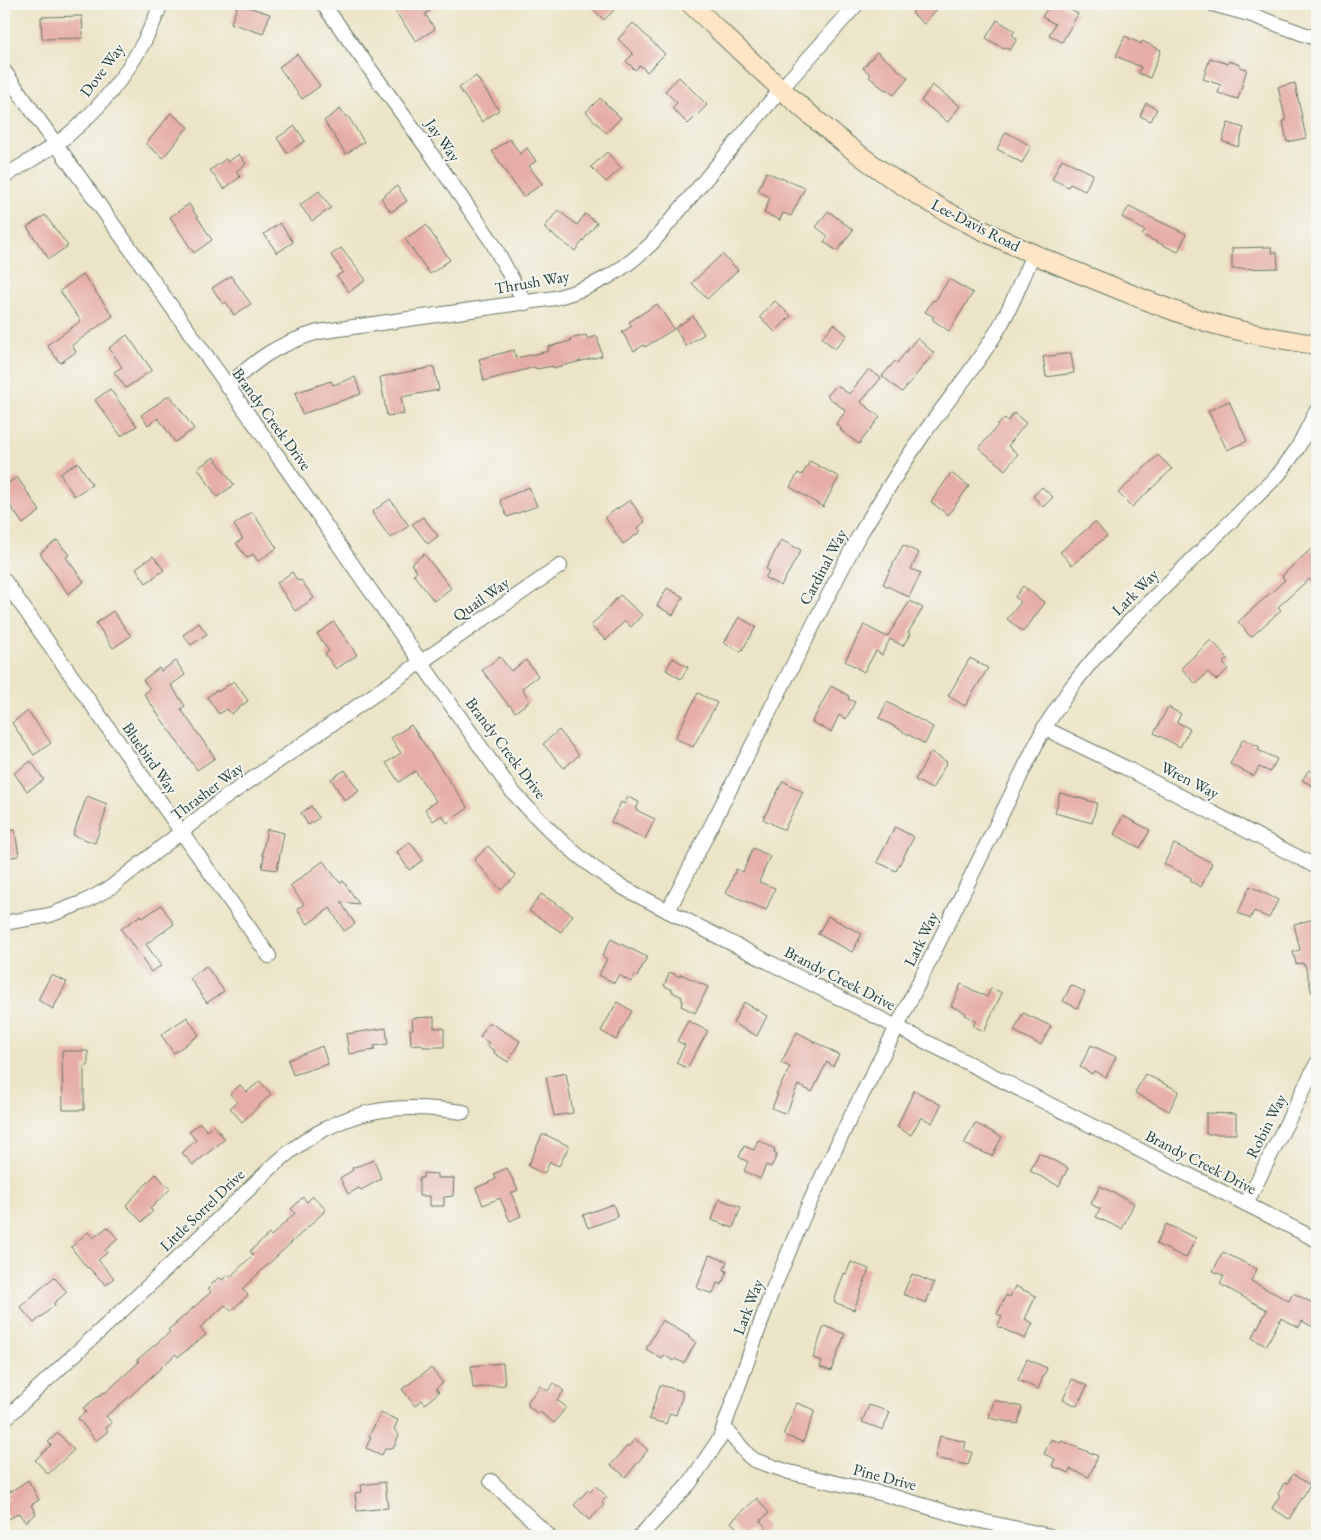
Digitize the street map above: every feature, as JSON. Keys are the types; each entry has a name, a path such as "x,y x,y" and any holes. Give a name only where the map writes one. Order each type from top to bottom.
{"main road":[{"name":"Lee-Davis Road","path":"691,4 781,89 833,134 869,162 951,214 1033,254 1156,305 1230,328 1317,345"}],"street":[{"name":"Dove Way","path":"4,177 55,144 85,119 106,96 129,67 140,49 161,4"},
{"name":"Jay Way","path":"324,4 492,242 525,303"},
{"name":"Thrush Way","path":"227,387 250,365 271,350 294,339 318,332 555,298 581,291 606,279 632,262 652,243 781,89 857,4"},
{"path":"1212,4 1249,14 1317,40"},
{"name":"Brandy Creek Drive","path":"4,71 511,790 566,846 591,866 624,888 1317,1240"},
{"name":"Cardinal Way","path":"668,911 856,541 889,485 995,335 1033,254"},
{"name":"Lark Way","path":"640,1536 689,1484 720,1438 771,1294 808,1206 848,1120 897,1027 1044,728 1072,686 1092,661 1279,474 1297,449 1317,410"},
{"name":"Quail Way","path":"421,662 560,566"},
{"name":"Bluebird Way","path":"4,580 269,956"},
{"name":"Thrasher Way","path":"4,923 50,915 84,902 123,878 220,802 421,662"},
{"name":"Wren Way","path":"1044,728 1126,768 1317,867"},
{"name":"Robin Way","path":"1246,1204 1317,1063"},
{"name":"Little Sorrel Drive","path":"4,1420 149,1286 278,1161 304,1141 327,1127 352,1117 378,1110 432,1107 463,1112"},
{"name":"Pine Drive","path":"724,1427 748,1456 788,1472 884,1494 962,1517 1050,1536"},
{"path":"491,1481 549,1536"}],"building":[{"path":"238,4 270,14 263,34 231,23"},
{"path":"390,4 440,4 425,14 435,29 416,41"},
{"path":"588,4 620,4 604,20"},
{"path":"919,4 930,4 937,9 924,24 912,13"},
{"path":"1050,4 1060,4 1078,14 1062,42 1049,35 1055,24 1042,17"},
{"path":"82,16 83,38 42,39 41,17"},
{"path":"997,20 1015,31 1012,35 1017,39 1010,50 1005,47 1004,49 986,38"},
{"path":"633,23 665,54 647,72 640,65 635,70 626,61 633,54 618,39"},
{"path":"1125,36 1141,44 1142,41 1161,50 1150,78 1138,73 1141,67 1116,56"},
{"path":"877,52 908,78 894,95 869,77 871,75 863,68"},
{"path":"297,54 320,86 302,99 279,67"},
{"path":"1210,58 1228,64 1229,61 1247,69 1238,99 1218,93 1221,85 1203,79"},
{"path":"476,76 499,110 482,122 459,88"},
{"path":"679,77 707,105 688,124 672,108 677,103 665,91"},
{"path":"1295,83 1306,138 1287,142 1283,121 1286,121 1278,87"},
{"path":"932,85 960,106 948,122 921,101"},
{"path":"600,98 621,118 606,133 586,112"},
{"path":"1146,103 1157,109 1151,121 1140,116"},
{"path":"340,109 346,117 348,116 364,142 346,154 324,121"},
{"path":"171,113 188,127 163,158 146,144"},
{"path":"1228,123 1244,128 1238,147 1222,141"},
{"path":"295,126 305,141 287,153 277,138"},
{"path":"1006,132 1031,146 1022,163 997,149"},
{"path":"510,139 520,154 527,148 536,161 529,166 542,184 523,197 492,151"},
{"path":"607,152 621,168 606,182 591,167"},
{"path":"239,154 246,164 236,171 240,177 224,189 210,170 226,159 228,162"},
{"path":"1062,159 1093,174 1085,191 1070,184 1068,187 1052,179"},
{"path":"766,172 805,188 791,216 783,213 780,220 764,213 770,197 758,191"},
{"path":"397,186 407,201 391,212 381,198"},
{"path":"319,191 331,208 312,221 300,205"},
{"path":"189,204 212,240 194,253 170,217"},
{"path":"1129,207 1186,234 1178,252 1142,235 1145,231 1122,217"},
{"path":"558,210 577,225 585,214 597,223 575,251 544,228"},
{"path":"828,211 853,230 837,251 824,242 828,236 816,227"},
{"path":"45,215 68,246 49,259 27,227"},
{"path":"280,223 293,242 277,253 264,234"},
{"path":"426,225 450,260 430,274 405,239"},
{"path":"1271,247 1272,253 1277,252 1278,268 1232,269 1232,248"},
{"path":"341,248 366,280 349,292 337,276 343,272 331,255"},
{"path":"722,254 738,270 707,299 692,283"},
{"path":"83,274 113,316 72,345 76,352 60,363 47,345 81,321 60,291"},
{"path":"231,276 251,304 234,315 226,302 223,304 212,288"},
{"path":"949,279 973,293 949,331 933,320 933,316 925,312 933,300 935,301"},
{"path":"775,301 791,316 775,332 760,317"},
{"path":"657,304 674,329 645,347 644,345 634,351 622,332 632,326 629,322"},
{"path":"693,316 704,334 686,346 675,328"},
{"path":"834,324 847,335 835,349 822,338"},
{"path":"127,335 152,370 126,388 114,372 122,367 109,348"},
{"path":"586,335 587,339 597,336 602,356 553,368 553,366 536,369 535,367 484,381 479,359 514,350 516,358 549,351 548,347"},
{"path":"917,338 934,353 902,392 882,376 895,361 897,363"},
{"path":"1071,353 1074,373 1046,377 1043,357"},
{"path":"434,367 439,390 401,397 404,414 387,416 380,377"},
{"path":"869,369 881,378 861,402 880,417 859,444 840,430 842,429 836,424 846,411 827,396 837,385 849,394"},
{"path":"355,377 361,394 302,414 295,393 331,381 333,385"},
{"path":"110,389 137,426 121,436 95,400"},
{"path":"170,395 194,429 175,442 158,418 148,425 141,415"},
{"path":"1229,401 1247,441 1227,450 1208,411"},
{"path":"1014,413 1026,423 1008,446 1018,454 1005,470 979,448 1004,418 1008,421"},
{"path":"1158,455 1172,469 1132,507 1118,493"},
{"path":"214,457 234,485 217,497 198,468"},
{"path":"810,461 839,477 823,507 790,487 798,473 802,475"},
{"path":"78,462 92,485 74,496 60,474"},
{"path":"951,473 969,486 948,515 931,502"},
{"path":"17,477 40,511 23,524 4,497 4,486"},
{"path":"529,487 537,506 507,517 500,500"},
{"path":"1042,487 1053,497 1043,507 1033,496"},
{"path":"390,499 409,526 390,538 372,512"},
{"path":"630,500 645,522 637,528 640,532 623,544 605,517"},
{"path":"252,512 277,548 258,561 253,554 247,558 236,543 243,539 234,525"},
{"path":"423,517 438,536 428,544 412,524"},
{"path":"1095,522 1107,536 1072,565 1060,552"},
{"path":"57,540 69,555 66,557 84,582 68,594 40,553"},
{"path":"781,540 801,550 781,586 765,578 769,571 766,569"},
{"path":"903,545 919,553 911,569 921,573 909,597 883,584"},
{"path":"1311,549 1317,556 1317,587 1309,579 1278,607 1281,610 1251,637 1238,622 1285,580 1282,576"},
{"path":"424,554 451,588 434,601 413,574 417,572 411,564"},
{"path":"153,556 164,570 146,583 136,568"},
{"path":"292,572 298,581 301,580 314,598 295,611 277,583"},
{"path":"1023,586 1045,603 1023,632 1007,619 1021,602 1015,597"},
{"path":"667,588 683,597 673,615 657,606"},
{"path":"620,595 642,615 631,627 625,621 606,640 591,626"},
{"path":"910,601 923,608 908,633 910,634 903,646 890,639 882,655 876,651 864,672 845,661 864,625 887,637"},
{"path":"113,611 131,636 113,648 96,623"},
{"path":"739,617 756,627 741,652 724,643"},
{"path":"334,622 357,655 336,669 325,654 329,651 317,634"},
{"path":"199,623 207,634 191,645 183,635"},
{"path":"1211,640 1228,658 1223,663 1228,669 1216,680 1208,672 1196,684 1181,668"},
{"path":"500,657 511,671 526,660 538,676 522,688 530,701 515,712 482,670"},
{"path":"673,658 688,667 681,679 666,670"},
{"path":"970,658 988,668 965,706 948,696"},
{"path":"176,661 185,675 171,685 185,706 181,709 215,758 197,770 144,694 150,689 143,680 159,668 161,671"},
{"path":"234,681 248,701 231,714 227,709 219,714 207,697"},
{"path":"831,686 849,696 848,699 855,702 846,719 839,715 831,732 812,722"},
{"path":"698,693 717,703 693,747 675,738"},
{"path":"887,702 933,727 925,744 879,718"},
{"path":"1168,707 1181,714 1177,722 1190,729 1180,747 1154,733"},
{"path":"28,711 51,743 34,755 12,723"},
{"path":"411,725 468,808 447,823 442,815 433,821 425,809 436,801 415,771 399,782 386,763 401,753 391,738"},
{"path":"559,730 579,755 564,768 543,744"},
{"path":"1243,739 1260,747 1258,750 1277,759 1270,772 1259,767 1254,776 1230,764"},
{"path":"931,752 947,762 932,789 915,780"},
{"path":"31,761 44,780 27,791 14,773"},
{"path":"345,770 359,791 345,801 331,779"},
{"path":"1309,770 1317,775 1313,786 1302,780"},
{"path":"783,781 803,792 784,830 763,819"},
{"path":"1060,793 1097,803 1092,823 1055,813"},
{"path":"87,796 107,804 95,843 73,835"},
{"path":"628,797 639,802 636,810 655,819 645,839 611,822 621,802 624,804"},
{"path":"311,806 319,818 308,825 301,813"},
{"path":"1123,816 1150,830 1140,848 1114,834"},
{"path":"895,827 914,837 896,871 877,862"},
{"path":"267,829 284,833 277,870 262,868 264,855 262,855"},
{"path":"15,830 19,856 4,858 4,831"},
{"path":"410,842 423,860 409,870 397,852"},
{"path":"1174,844 1212,863 1201,887 1190,881 1192,878 1164,864"},
{"path":"488,846 516,876 501,890 474,860"},
{"path":"753,848 770,856 759,882 775,888 766,910 726,893 736,869 743,872"},
{"path":"323,861 340,883 343,881 359,904 341,902 355,924 344,931 330,908 308,924 297,909 304,904 290,886"},
{"path":"1250,886 1278,900 1269,918 1254,911 1250,919 1238,913"},
{"path":"541,894 573,915 561,932 529,911"},
{"path":"161,905 174,924 146,944 161,966 151,972 121,929 141,915 143,918"},
{"path":"828,916 862,934 852,952 818,934"},
{"path":"1315,919 1317,929 1317,993 1312,993 1305,965 1303,963 1296,964 1293,952 1300,950 1294,924"},
{"path":"611,939 647,957 637,977 635,975 631,982 619,975 614,983 599,975 607,959 602,956"},
{"path":"206,966 224,991 207,1003 190,978"},
{"path":"670,972 680,977 681,974 708,987 695,1013 681,1006 682,997 664,986"},
{"path":"51,975 67,982 53,1009 38,1000"},
{"path":"961,984 987,997 991,988 1002,993 984,1031 973,1026 976,1021 965,1015 966,1013 951,1006"},
{"path":"1071,985 1085,992 1077,1008 1063,1001"},
{"path":"617,1002 632,1011 616,1040 601,1031"},
{"path":"744,1002 767,1016 757,1036 733,1023"},
{"path":"1023,1013 1051,1026 1041,1045 1014,1031"},
{"path":"187,1017 199,1035 174,1053 161,1035"},
{"path":"434,1017 434,1028 444,1028 444,1047 423,1047 422,1044 411,1045 410,1029 413,1029 412,1018"},
{"path":"688,1021 708,1031 687,1068 676,1063 685,1045 677,1041"},
{"path":"489,1022 520,1041 508,1062 494,1053 495,1051 487,1046 489,1043 480,1037"},
{"path":"386,1028 388,1044 374,1046 375,1050 349,1054 346,1034"},
{"path":"797,1032 839,1055 833,1066 827,1062 812,1092 798,1085 786,1114 772,1108 778,1094 776,1094 790,1067 781,1063"},
{"path":"1091,1045 1116,1057 1106,1077 1094,1071 1092,1074 1080,1067"},
{"path":"322,1046 328,1064 293,1075 288,1060"},
{"path":"62,1051 88,1051 88,1066 84,1066 84,1110 63,1110"},
{"path":"566,1073 573,1113 554,1116 546,1077"},
{"path":"1145,1074 1179,1091 1169,1111 1135,1093"},
{"path":"260,1081 271,1094 242,1122 230,1108 237,1102 230,1094 240,1085 247,1092"},
{"path":"914,1090 941,1105 932,1123 921,1117 911,1135 897,1127"},
{"path":"1206,1113 1236,1114 1236,1134 1206,1134"},
{"path":"200,1123 207,1131 213,1125 225,1139 193,1165 182,1153 196,1140 189,1132"},
{"path":"975,1123 1002,1137 992,1156 964,1144"},
{"path":"542,1135 546,1135 569,1146 559,1166 550,1162 544,1174 528,1166"},
{"path":"758,1140 775,1149 774,1153 777,1155 771,1167 766,1165 760,1179 744,1171 748,1162 739,1157 744,1146 754,1150"},
{"path":"1039,1153 1068,1168 1059,1186 1030,1171"},
{"path":"374,1160 381,1179 361,1190 359,1188 348,1194 340,1178 353,1170 352,1168"},
{"path":"507,1168 518,1190 511,1193 521,1216 510,1221 500,1198 483,1205 476,1188 496,1179 494,1174"},
{"path":"423,1173 437,1174 437,1178 454,1178 453,1196 444,1197 444,1206 430,1206 430,1196 419,1196 419,1178 423,1178"},
{"path":"156,1174 170,1189 150,1209 153,1211 142,1222 126,1205"},
{"path":"1100,1186 1134,1203 1122,1229 1096,1217 1100,1209 1091,1204"},
{"path":"313,1196 326,1210 242,1289 248,1295 231,1311 225,1305 200,1328 206,1335 178,1357 176,1354 106,1416 112,1423 106,1428 108,1431 96,1441 78,1418 86,1412 83,1408 105,1393 139,1362 137,1360 170,1332 168,1330 211,1292 208,1288 219,1277 222,1280 228,1275 230,1277 253,1255 250,1251 269,1234 271,1236 295,1213 291,1209 303,1197 307,1202"},
{"path":"719,1199 741,1207 733,1228 712,1220"},
{"path":"613,1204 618,1217 588,1228 583,1215"},
{"path":"1166,1224 1196,1238 1186,1258 1156,1244"},
{"path":"107,1227 118,1239 105,1250 107,1253 98,1260 114,1278 106,1285 87,1268 71,1247 88,1232 93,1238"},
{"path":"1223,1252 1257,1269 1251,1281 1289,1301 1293,1293 1317,1305 1317,1318 1313,1327 1302,1321 1299,1327 1281,1318 1266,1346 1252,1338 1267,1310 1220,1284 1224,1276 1213,1271"},
{"path":"709,1255 727,1261 724,1270 727,1271 722,1285 717,1283 713,1294 697,1288"},
{"path":"851,1262 869,1269 854,1310 834,1302 844,1273 846,1274"},
{"path":"912,1274 934,1283 926,1303 903,1294"},
{"path":"54,1277 67,1292 34,1323 20,1307"},
{"path":"1015,1286 1036,1296 1025,1319 1033,1323 1025,1339 997,1326 1002,1317 997,1314 1006,1295 1010,1297"},
{"path":"662,1320 696,1342 684,1363 675,1359 674,1361 664,1355 662,1359 646,1349"},
{"path":"824,1326 845,1334 831,1371 820,1367 822,1361 813,1358"},
{"path":"1027,1359 1047,1368 1038,1389 1018,1380"},
{"path":"503,1363 505,1385 473,1388 471,1366"},
{"path":"431,1368 443,1383 436,1388 439,1392 425,1404 422,1400 415,1406 402,1389"},
{"path":"1072,1379 1087,1386 1077,1406 1063,1400"},
{"path":"554,1383 564,1391 557,1400 566,1407 554,1423 540,1412 538,1414 528,1406 528,1401 540,1386 548,1391"},
{"path":"660,1385 682,1391 676,1415 670,1413 666,1424 649,1419"},
{"path":"994,1400 1022,1407 1018,1424 989,1418"},
{"path":"797,1403 815,1410 803,1442 783,1435"},
{"path":"869,1405 890,1412 883,1430 862,1422"},
{"path":"381,1413 398,1420 394,1429 399,1435 394,1447 385,1449 382,1455 366,1448 371,1437 369,1436"},
{"path":"58,1433 74,1450 48,1474 35,1460 51,1445 48,1442"},
{"path":"940,1436 966,1442 964,1450 972,1452 968,1465 935,1458"},
{"path":"635,1439 648,1450 626,1477 611,1465"},
{"path":"1051,1439 1061,1443 1062,1441 1098,1456 1089,1477 1070,1469 1069,1473 1052,1466 1055,1459 1044,1454"},
{"path":"1293,1474 1310,1485 1289,1519 1272,1508 1280,1495 1278,1494 1284,1483 1287,1484"},
{"path":"28,1480 39,1500 31,1505 36,1514 25,1522 19,1513 9,1519 4,1511 4,1501 9,1498 7,1494"},
{"path":"385,1482 388,1508 357,1511 355,1493 362,1492 361,1485"},
{"path":"596,1486 607,1497 602,1502 604,1505 589,1520 574,1505 588,1490 590,1492"},
{"path":"757,1498 769,1513 760,1521 767,1528 757,1536 751,1529 743,1535 731,1522"}]}
